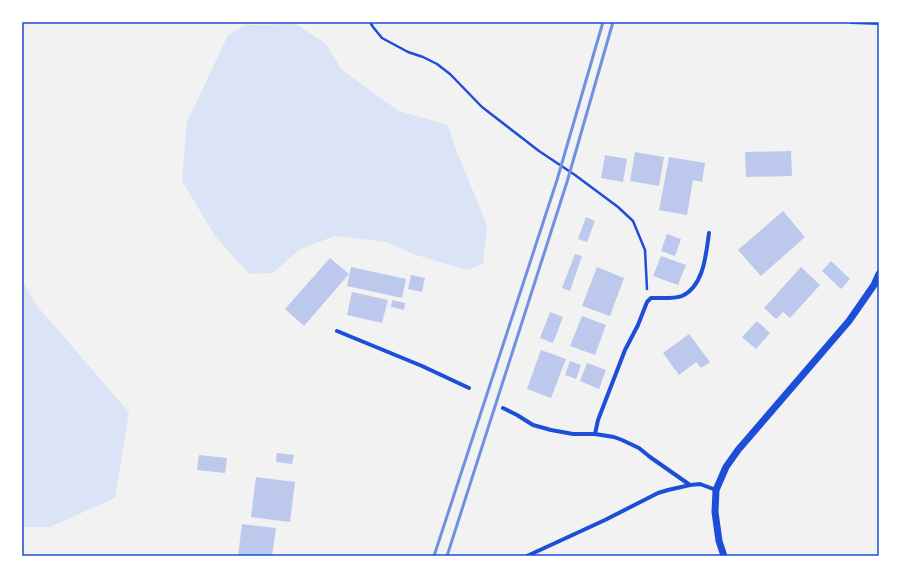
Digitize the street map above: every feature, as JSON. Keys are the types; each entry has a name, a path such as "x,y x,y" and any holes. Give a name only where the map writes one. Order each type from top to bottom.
{"street":[{"path":"851,22 879,23"},
{"path":"595,434 598,420 625,350 638,326 648,302 651,298 681,296 691,290 700,278 709,233"},
{"path":"724,556 719,541 715,512 716,490 726,467 738,450 850,321 879,274"},
{"path":"336,331 422,366 469,388"},
{"path":"502,408 533,425 550,430 573,434 595,434 622,440 639,448 690,485"},
{"path":"527,556 668,490 700,484 716,490"}],"path":[{"path":"370,22 382,38 408,52 437,64 450,74 482,107 612,203 632,221 645,250 648,302"}],"shaded area":[{"path":"296,24 326,44 342,70 399,111 448,125 457,152 487,225 483,264 467,270 413,254 386,242 335,236 300,249 273,273 249,274 215,236 182,181 187,122 228,35 245,25"},
{"path":"22,281 37,306 129,412 115,498 50,527 22,527"}],"building":[{"path":"791,151 792,176 746,177 745,152"},
{"path":"635,152 664,157 659,186 630,181"},
{"path":"605,155 627,159 623,182 601,178"},
{"path":"669,157 705,163 702,182 693,180 687,215 659,210"},
{"path":"783,211 805,237 761,276 738,250"},
{"path":"586,217 595,221 587,242 578,239"},
{"path":"667,234 681,239 675,256 661,251"},
{"path":"575,254 582,256 570,291 562,288"},
{"path":"661,256 686,265 678,285 653,276"},
{"path":"330,258 349,274 304,326 285,309"},
{"path":"831,261 850,279 841,289 822,271"},
{"path":"351,267 406,279 402,298 347,286"},
{"path":"597,267 624,278 610,316 582,306"},
{"path":"801,267 820,285 790,318 783,312 776,319 764,308"},
{"path":"411,275 425,278 422,292 408,289"},
{"path":"352,292 388,300 382,323 347,315"},
{"path":"392,300 405,303 404,310 391,307"},
{"path":"550,312 563,317 553,343 540,338"},
{"path":"582,316 606,325 595,355 570,346"},
{"path":"757,321 770,333 756,349 742,337"},
{"path":"689,334 710,362 701,368 696,362 679,375 663,353"},
{"path":"541,350 566,359 551,398 527,389"},
{"path":"570,361 581,365 576,379 565,375"},
{"path":"587,363 606,370 599,389 580,381"},
{"path":"277,453 294,455 292,464 276,462"},
{"path":"199,455 227,458 225,473 197,470"},
{"path":"256,477 295,482 290,522 251,517"},
{"path":"242,524 276,528 272,556 238,556"}],"railway":[{"path":"434,556 557,180 603,22"},
{"path":"447,556 567,182 613,22"}]}
